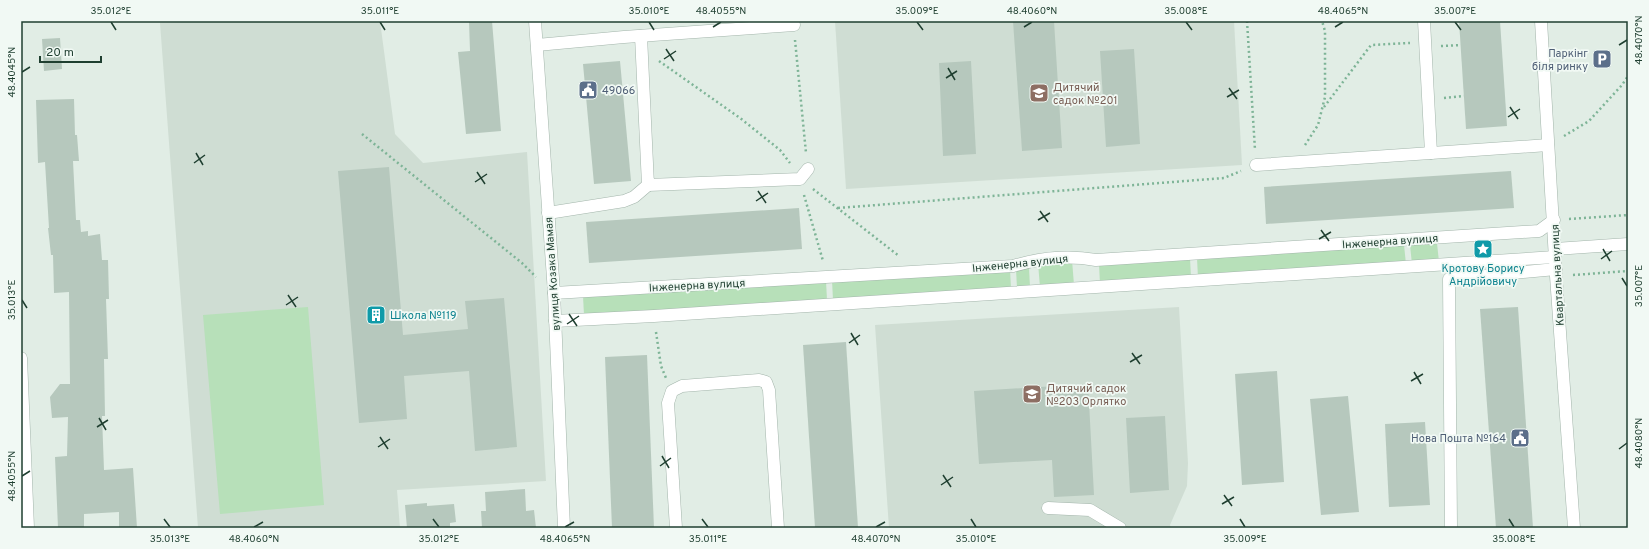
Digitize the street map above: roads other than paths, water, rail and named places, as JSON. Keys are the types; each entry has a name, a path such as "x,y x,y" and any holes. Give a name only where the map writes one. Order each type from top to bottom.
{"street":[{"name":"вулиця Козака Мамая","path":"535,21 554,293 564,528"},
{"path":"1424,21 1431,153"},
{"name":"Квартальна вулиця","path":"1541,21 1574,528"},
{"path":"537,45 794,23"},
{"path":"641,36 648,185"},
{"path":"1256,165 1548,145"},
{"path":"548,213 624,201 634,197 648,185 800,179 808,169"},
{"name":"Інженерна вулиця","path":"554,293 1012,266 1041,259 1078,257 1103,260 1539,231 1554,220"},
{"path":"1451,528 1448,279 1556,263 1628,244"},
{"path":"555,321 1556,263"},
{"path":"21,358 28,528"},
{"path":"676,528 668,403 672,391 682,386 759,380 766,382 770,390 778,528"},
{"path":"1048,508 1090,510 1120,528"}],"place":[{"name":"Паркінг біля ринку","path":"1602,59"},
{"name":"49066","path":"588,90"},
{"name":"Дитячий садок №201","path":"1039,93"},
{"name":"Кротову Борису Андрійовичу","path":"1483,249"},
{"name":"Школа №119","path":"376,315"},
{"name":"Дитячий садок №203 Орлятко","path":"1032,394"},
{"name":"Нова Пошта №164","path":"1520,438"}]}
